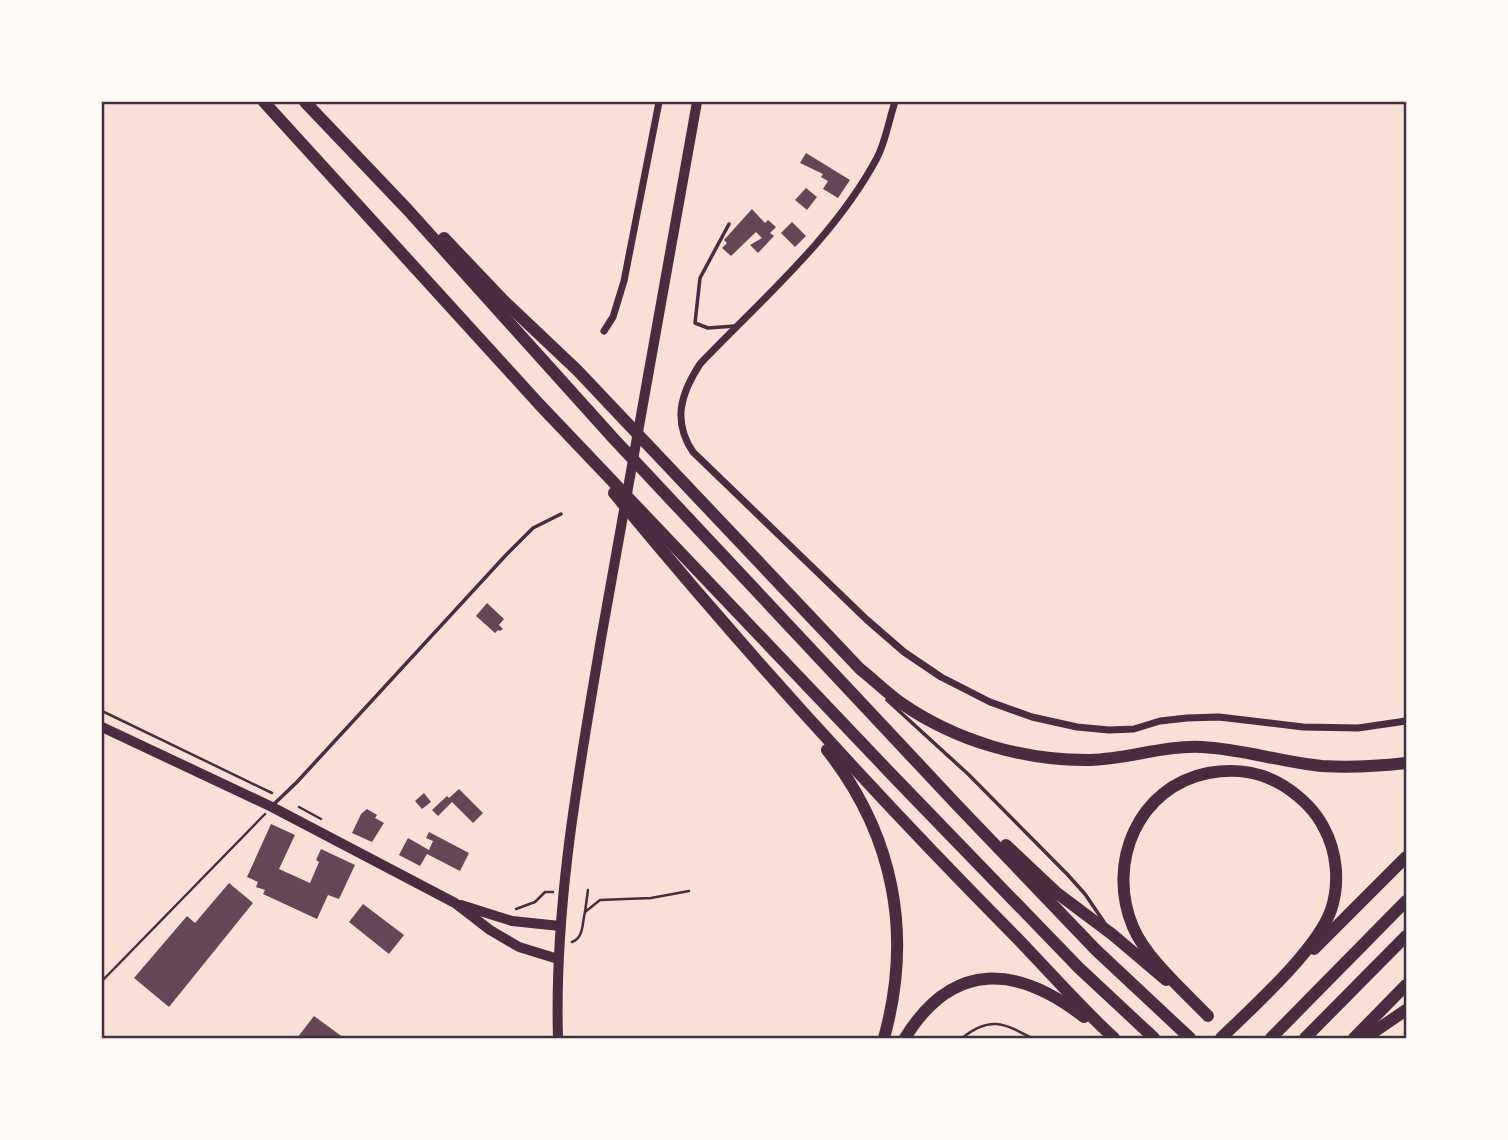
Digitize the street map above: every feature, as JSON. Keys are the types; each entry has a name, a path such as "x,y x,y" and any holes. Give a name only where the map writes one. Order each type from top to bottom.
{"highway":[{"path":"264,102 540,404 904,788 1079,968 1154,1038"},
{"path":"305,102 407,209 614,439 957,805 1096,950 1190,1038"},
{"path":"407,209 440,234 502,299 578,370 860,669 901,702 932,721 1000,750 1045,757 1091,760 1199,747 1230,749 1322,766 1369,767 1406,763"},
{"path":"540,404 736,638 880,796 1114,1038"},
{"path":"736,638 777,694 846,775 881,845 897,918 898,956 884,1038"},
{"path":"1208,1016 1150,954 1133,928 1122,881 1129,841 1140,818 1155,800 1174,786 1197,776 1244,770 1271,778 1299,796 1319,817 1332,843 1337,882 1331,911 1315,940 1268,992"},
{"path":"957,805 1057,893 1112,935 1232,1038"},
{"path":"1221,1038 1341,924 1406,857"},
{"path":"1271,1038 1406,901"},
{"path":"1305,1038 1406,936"},
{"path":"905,1038 919,1016 938,998 961,986 986,978 1010,979 1033,985 1060,998 1091,1022 1100,1025"},
{"path":"1354,1038 1406,985"},
{"path":"1365,1038 1406,1010"}],"main road":[{"path":"558,1038 558,944 562,892 581,760 697,102"},
{"path":"102,727 272,807 455,903 519,947 558,959"},
{"path":"455,903 512,921 560,926"}],"street":[{"path":"604,331 614,317 624,281 659,102"},
{"path":"895,102 878,156 851,199 819,242 700,364 687,384 681,420 684,439 693,452 866,619 904,652 941,677 990,702 1032,717 1077,727 1110,730 1134,729 1160,721 1219,717 1303,727 1344,728 1406,721"}],"lane":[{"path":"729,224 700,278 695,323 708,328 737,326"},
{"path":"272,807 506,555 533,528 561,514"},
{"path":"860,669 898,712 968,774 1086,894 1112,935"}],"path":[{"path":"102,711 325,821"},
{"path":"102,982 272,807"},
{"path":"558,944 579,939 588,890"},
{"path":"585,912 600,900 651,898 689,891"},
{"path":"510,910 526,907 545,892 562,892"},
{"path":"962,1038 975,1029 997,1023 1008,1025 1032,1038"}],"building":[{"path":"806,153 850,180 838,198 823,189 828,181 821,177 823,174 800,163"},
{"path":"806,188 817,197 807,210 795,200"},
{"path":"752,209 765,223 768,220 776,227 770,233 774,236 758,253 750,245 762,238 756,232 731,256 722,248 727,243 724,240"},
{"path":"792,222 806,236 795,247 781,233"},
{"path":"487,603 504,619 499,625 503,629 495,633 476,616"},
{"path":"459,789 483,813 473,823 452,802 438,816 432,810"},
{"path":"424,793 431,802 422,809 415,801"},
{"path":"367,809 384,823 372,842 352,833 361,814"},
{"path":"271,824 295,835 279,869 310,883 321,849 355,865 339,899 328,895 317,919 263,894 265,890 256,887 258,882 247,877"},
{"path":"429,832 469,853 460,871 427,854 420,866 399,855 408,838 429,850 433,841 426,838"},
{"path":"229,883 253,903 169,1007 134,978 187,916 195,923"},
{"path":"363,904 404,935 389,954 349,922"},
{"path":"314,1016 344,1038 297,1038"}]}
